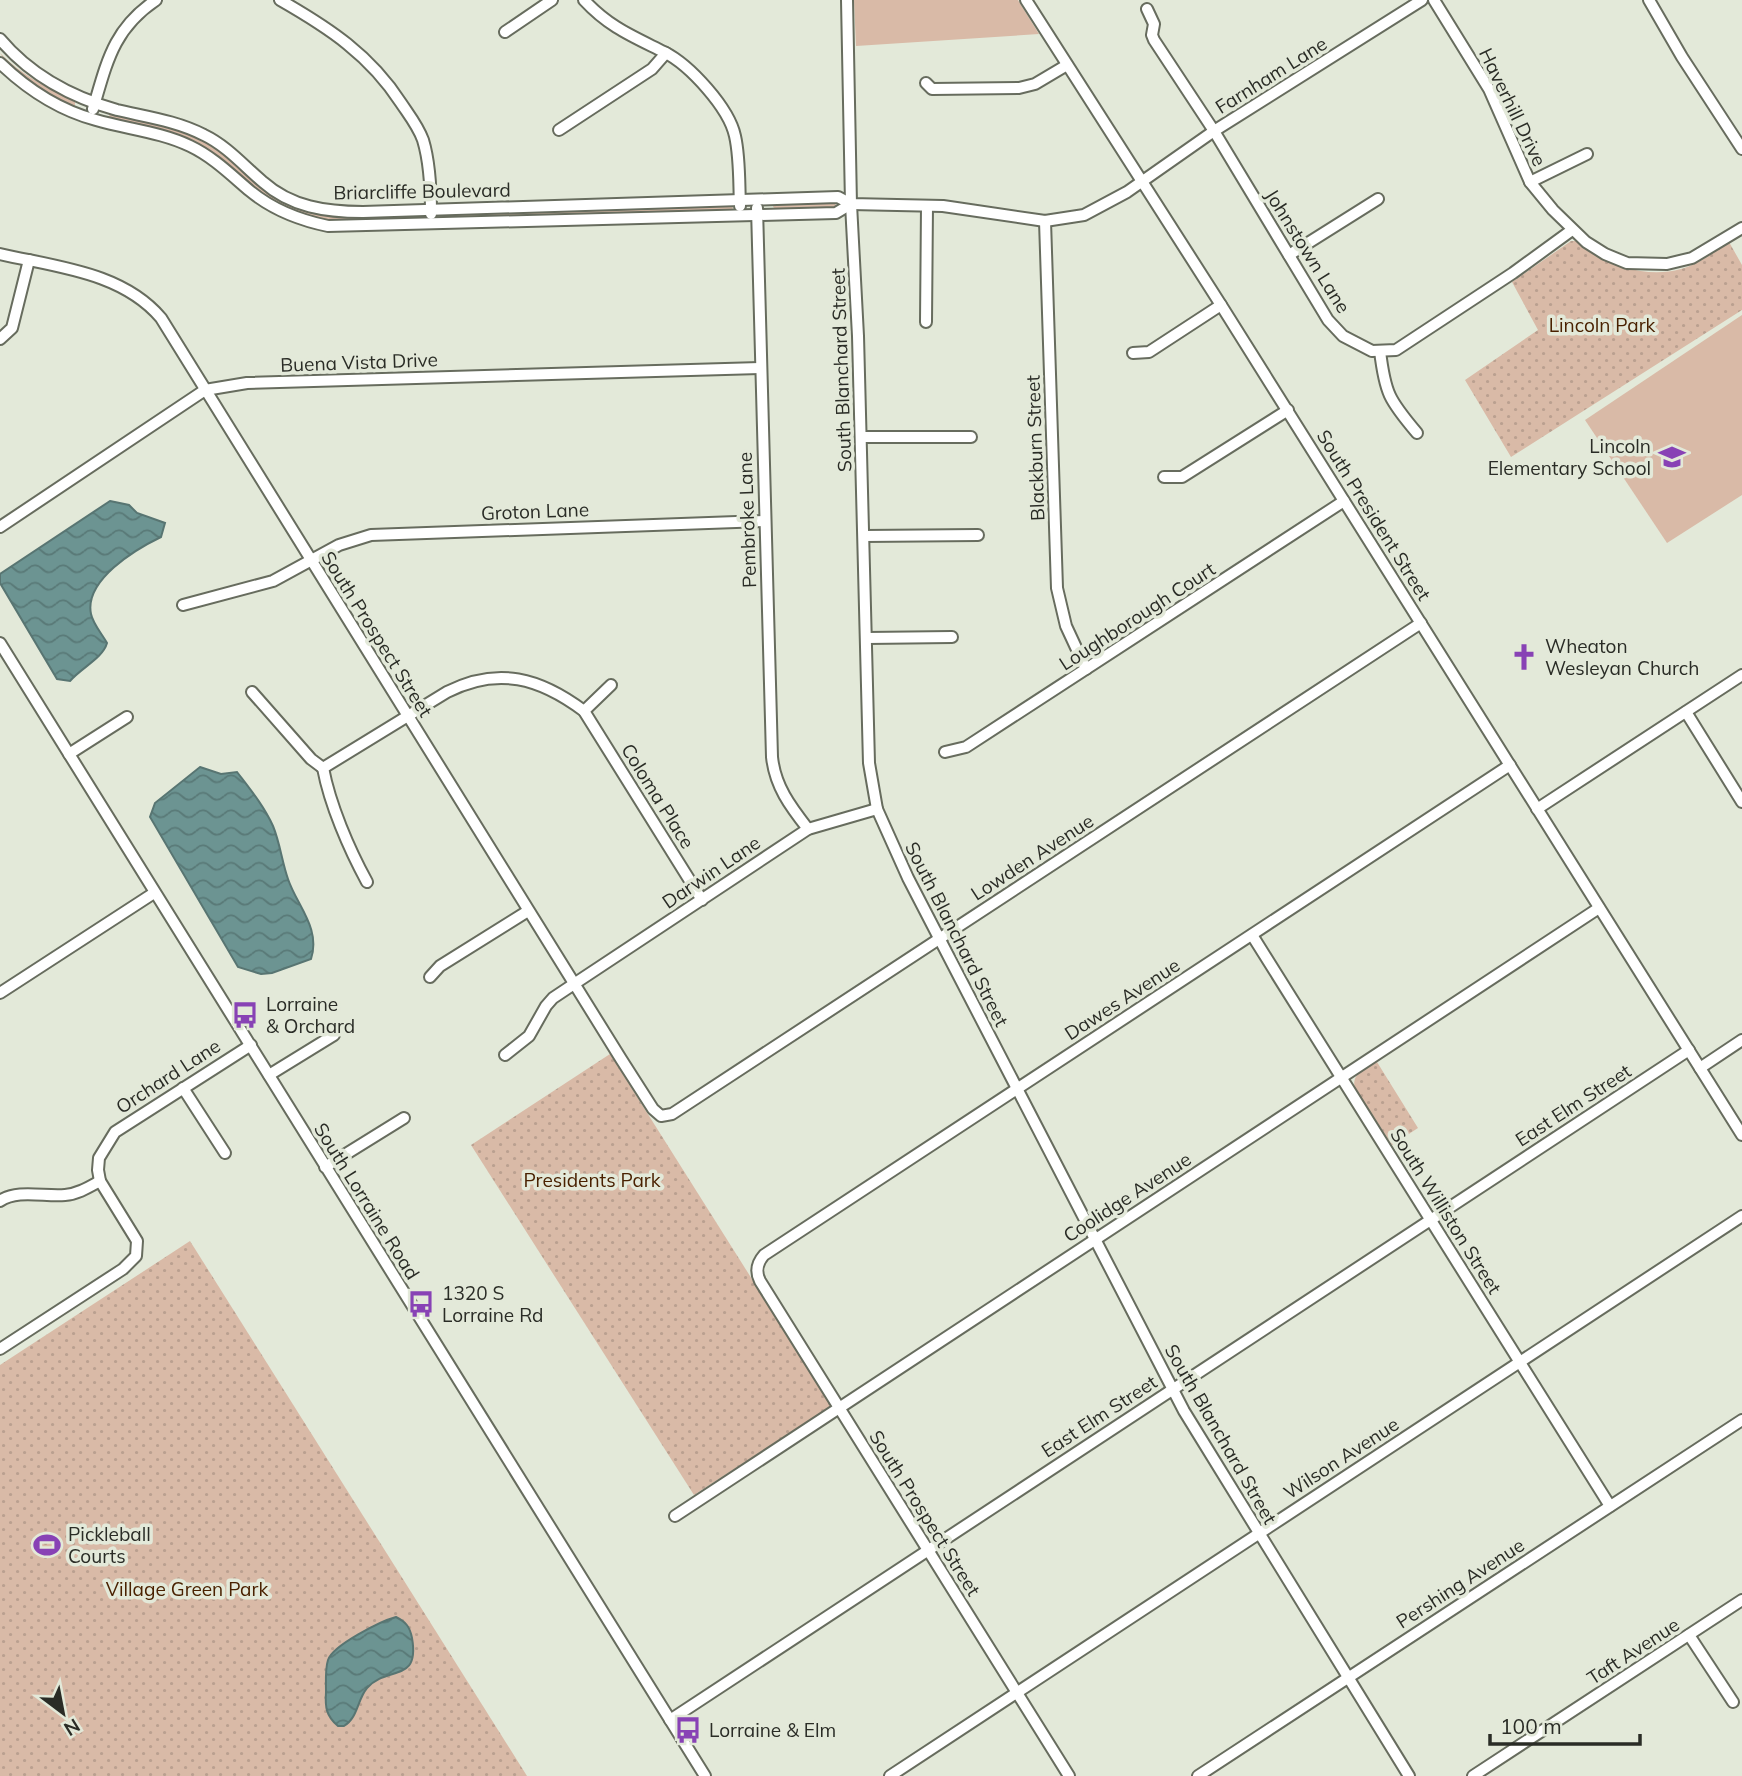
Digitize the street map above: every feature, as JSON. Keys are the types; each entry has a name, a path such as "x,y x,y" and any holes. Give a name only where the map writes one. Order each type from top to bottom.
{"street":[{"path":"90,119 109,54 117,38 138,13 156,0"},
{"path":"280,0 354,48 393,90 423,141 429,171 431,224"},
{"path":"505,32 552,0"},
{"path":"584,0 618,30 666,53 704,84 731,125 736,142 740,216"},
{"name":"South Blanchard Street","path":"847,0 869,763 877,809 893,849 1172,1390 1409,1776"},
{"name":"South President Street","path":"1026,0 1288,410 1700,1068"},
{"name":"Farnham Lane","path":"1141,183 1214,131 1422,0"},
{"name":"Haverhill Drive","path":"1434,0 1489,89 1530,182 1572,230 1605,254 1627,263 1667,264 1692,258 1742,228"},
{"path":"1649,0 1682,57 1742,149"},
{"name":"Johnstown Lane","path":"1147,9 1154,24 1153,40 1214,131 1328,320 1343,336 1372,351 1380,351"},
{"name":"Briarcliffe Boulevard","path":"0,39 18,59 69,93 95,103 174,123 205,135 220,144 265,184 292,201 344,212 838,197 851,204 961,208 1045,221 1084,215 1141,183"},
{"path":"559,130 652,69 666,53"},
{"name":"Briarcliffe Boulevard","path":"0,63 34,91 59,106 90,119 160,136 194,148 221,165 263,201 298,218 344,227 836,213 851,204"},
{"path":"926,83 932,89 1019,88 1035,84 1067,65"},
{"path":"1530,182 1587,154"},
{"path":"1289,255 1378,199"},
{"name":"Pembroke Lane","path":"757,200 774,769 781,790 808,829"},
{"path":"926,322 927,206"},
{"name":"Blackburn Street","path":"1045,221 1057,588 1066,626 1086,669"},
{"path":"1417,433 1394,406 1384,383 1380,351 1396,350 1513,273 1572,230"},
{"name":"South Prospect Street","path":"0,254 112,282 140,297 161,318 528,911 646,1099 661,1116"},
{"path":"0,339 12,328 29,260"},
{"path":"1133,353 1149,352 1221,305"},
{"name":"Buena Vista Drive","path":"0,527 205,390 247,383 760,368"},
{"path":"1164,477 1182,477 1288,410"},
{"path":"861,437 971,437"},
{"name":"Loughborough Court","path":"944,752 966,747 1344,501"},
{"name":"Groton Lane","path":"183,605 273,582 354,540 389,533 765,521"},
{"path":"864,536 978,535"},
{"name":"Lowden Avenue","path":"661,1116 669,1116 1421,623"},
{"path":"867,638 952,637"},
{"name":"South Lorraine Road","path":"0,643 705,1776"},
{"path":"1537,809 1742,675"},
{"name":"Coloma Place","path":"323,768 465,684 500,678 520,678 542,685 584,711 702,900"},
{"path":"584,711 611,685"},
{"path":"252,692 311,759 323,768 326,784 357,864 367,881"},
{"path":"1686,712 1742,802"},
{"path":"69,754 127,717"},
{"name":"Dawes Avenue","path":"758,1267 764,1255 1510,765"},
{"name":"Darwin Lane","path":"505,1055 529,1036 553,998 808,829 877,809"},
{"path":"0,993 154,893"},
{"name":"Coolidge Avenue","path":"675,1517 1600,908"},
{"path":"429,977 440,966 528,911"},
{"name":"South Williston Street","path":"1252,934 1610,1506"},
{"path":"269,1075 334,1035"},
{"path":"1742,1041 1700,1068 1742,1135"},
{"name":"Orchard Lane","path":"100,1181 97,1170 99,1158 115,1132 250,1045"},
{"name":"East Elm Street","path":"670,1720 1689,1050"},
{"path":"183,1088 225,1153"},
{"path":"325,1167 404,1118"},
{"path":"0,1201 13,1196 77,1193 100,1181 137,1241 136,1256 123,1269 0,1349"},
{"name":"Wilson Avenue","path":"890,1776 1742,1216"},
{"name":"South Prospect Street","path":"758,1267 760,1281 1069,1776"},
{"name":"Pershing Avenue","path":"1198,1776 1742,1420"},
{"name":"Taft Avenue","path":"1473,1776 1742,1600"},
{"path":"1689,1635 1733,1702"}],"green space":[{"path":"854,0 1018,0 1039,34 856,46"},
{"path":"0,53 26,74 75,102 75,106 33,86 5,61"},
{"path":"111,113 162,125 197,137 306,210 338,216 413,215 415,218 334,221 309,217 282,207 260,193 219,157 188,139 110,119"},
{"path":"833,202 836,205 833,208 773,207 774,204"},
{"path":"731,205 733,208 730,211 447,219 446,216 448,213"},
{"name":"Lincoln Park","path":"1571,241 1579,241 1601,257 1626,268 1654,272 1688,267 1729,242 1742,265 1742,310 1511,457 1465,380 1538,330 1512,282"},
{"name":"Lincoln Elementary School","path":"1742,315 1742,495 1667,543 1585,420"},
{"name":"Presidents Park","path":"610,1054 832,1406 694,1495 471,1145"},
{"path":"1377,1062 1418,1128 1392,1145 1354,1083 1357,1075"},
{"name":"Village Green Park","path":"190,1241 527,1776 0,1776 0,1365"}],"water":[{"path":"110,501 129,505 137,513 165,523 161,537 126,558 103,578 91,601 91,614 107,643 105,648 70,681 57,679 0,583 0,574"},
{"path":"200,767 221,774 237,772 265,812 273,826 292,889 307,917 313,937 311,959 272,973 261,974 238,967 150,817 155,803"},
{"path":"396,1617 405,1623 410,1631 413,1652 411,1662 407,1668 375,1681 367,1688 349,1723 338,1726 331,1719 326,1707 328,1660 348,1641 369,1628"}],"place":[{"name":"Lincoln Elementary School","path":"1672,457"},
{"name":"Wheaton Wesleyan Church","path":"1524,657"},
{"name":"Lorraine & Orchard","path":"245,1015"},
{"name":"1320 S Lorraine Rd","path":"421,1304"},
{"name":"Pickleball Courts","path":"47,1545"},
{"name":"Lorraine & Elm","path":"688,1730"}]}
